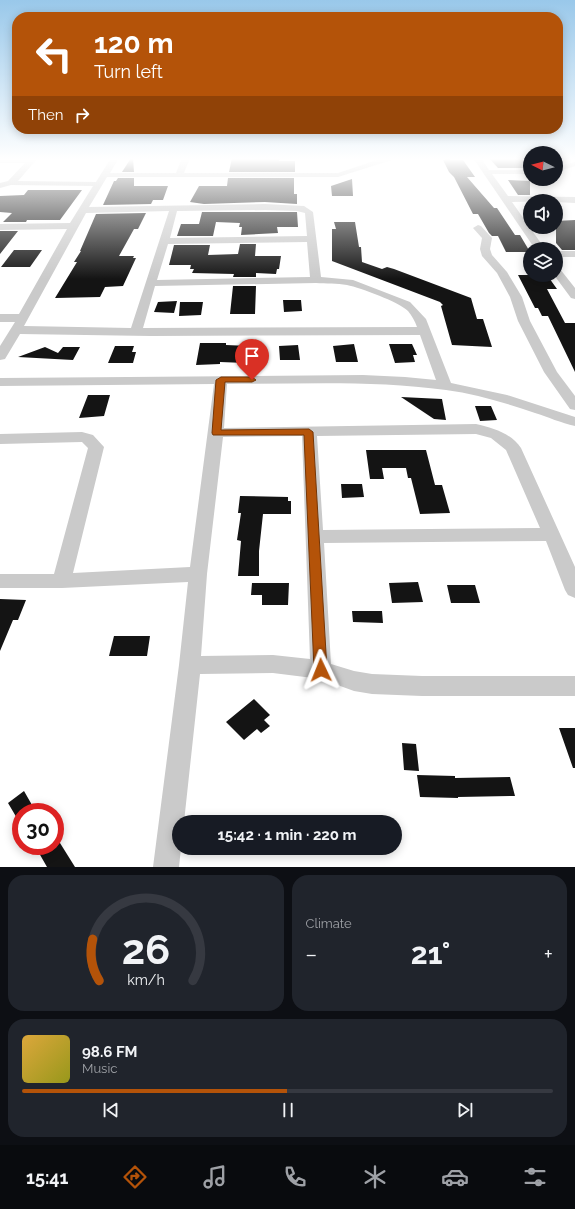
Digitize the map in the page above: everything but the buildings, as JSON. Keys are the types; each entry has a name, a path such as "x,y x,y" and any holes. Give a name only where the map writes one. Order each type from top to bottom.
{"street":[{"path":"0,356 23,318 73,226 91,198"},
{"path":"506,199 575,200"},
{"path":"506,199 535,242"},
{"path":"84,210 265,207 302,208 308,212 316,280"},
{"path":"136,331 174,208"},
{"path":"0,227 73,226"},
{"path":"478,228 487,238 485,249 487,256 502,272 516,297 524,321 551,372 575,406"},
{"path":"163,241 311,239"},
{"path":"563,254 575,254"},
{"path":"152,283 316,280 349,282 406,304 416,313 425,331 445,386"},
{"path":"563,280 575,296"},
{"path":"0,318 23,318"},
{"path":"16,330 425,331"},
{"path":"166,867 221,380"},
{"path":"0,382 376,380 414,382 482,393 542,409 575,422"},
{"path":"216,433 476,429 498,436 513,448 552,534 575,590"},
{"path":"309,432 321,670"},
{"path":"0,439 82,437 88,438 96,447 62,581"},
{"path":"315,537 552,534"},
{"path":"0,581 62,581 198,574"},
{"path":"190,665 273,664 321,670 334,675 372,684 422,686 575,686"}],"route":[{"path":"252,380 221,380 216,433 309,432 321,670"}]}
